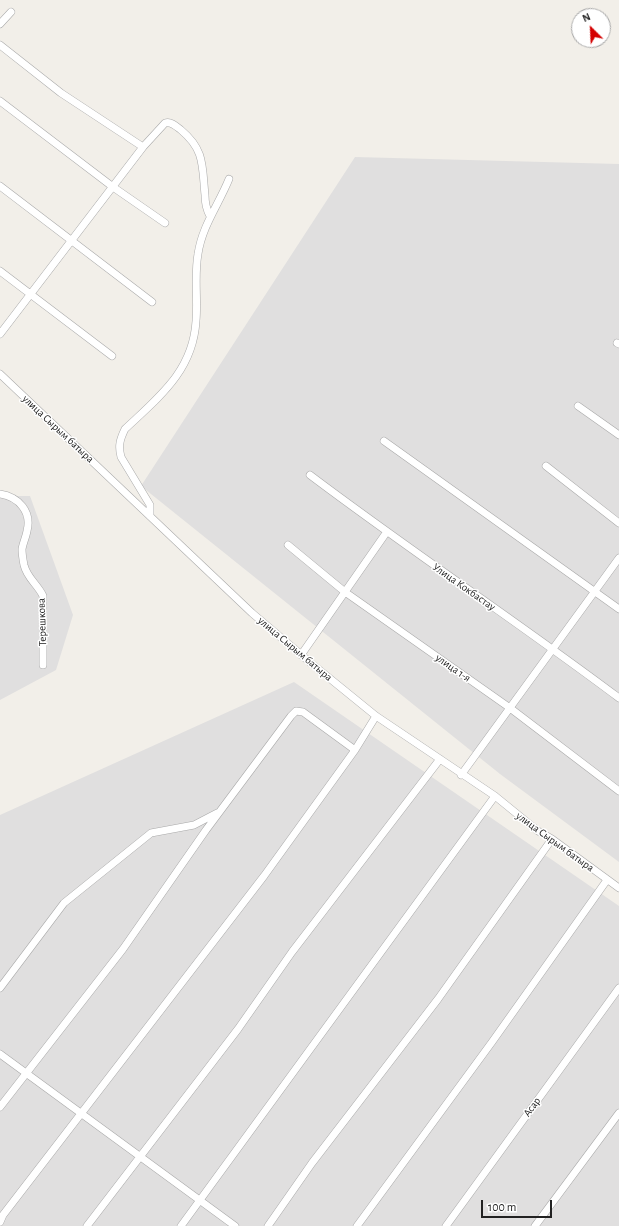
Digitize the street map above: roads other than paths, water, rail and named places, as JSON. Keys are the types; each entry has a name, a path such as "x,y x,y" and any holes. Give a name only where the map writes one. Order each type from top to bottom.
{"street":[{"path":"0,24 11,12"},
{"path":"0,45 61,93 143,147"},
{"path":"0,101 113,187 165,223"},
{"path":"0,334 158,128 168,122 173,124 192,140 201,157 206,204 210,216"},
{"path":"150,516 150,505 126,466 119,450 119,443 125,429 173,382 185,364 194,338 198,254 210,216 229,179"},
{"path":"0,186 73,240 152,302"},
{"path":"0,271 112,356"},
{"name":"улица Сырым батыра","path":"0,374 252,613 301,655 376,716 461,775 495,796 538,831 552,839 619,888"},
{"path":"578,406 619,435"},
{"path":"384,441 619,609"},
{"path":"546,466 619,523"},
{"name":"Улица Кокбастау","path":"310,475 386,533 553,648 619,698"},
{"name":"Терешкова","path":"0,494 12,497 25,509 29,519 22,550 22,558 26,574 40,590 43,596 43,665"},
{"path":"301,655 386,533"},
{"name":"улица 1-я","path":"288,546 346,592 510,708 619,791"},
{"path":"461,775 619,558"},
{"path":"0,1107 123,949 219,812 296,711 302,712 355,750"},
{"path":"0,1222 3,1214 264,876 355,750 376,716"},
{"path":"87,1226 238,1029 292,952 440,759"},
{"path":"181,1226 495,796"},
{"path":"0,988 64,903 151,833 194,825 219,812"},
{"path":"268,1226 312,1163 438,999 552,839"},
{"path":"357,1226 492,1042 607,880"},
{"name":"Асар","path":"446,1226 619,988"},
{"path":"0,1054 235,1226"},
{"path":"535,1226 619,1113"}]}
